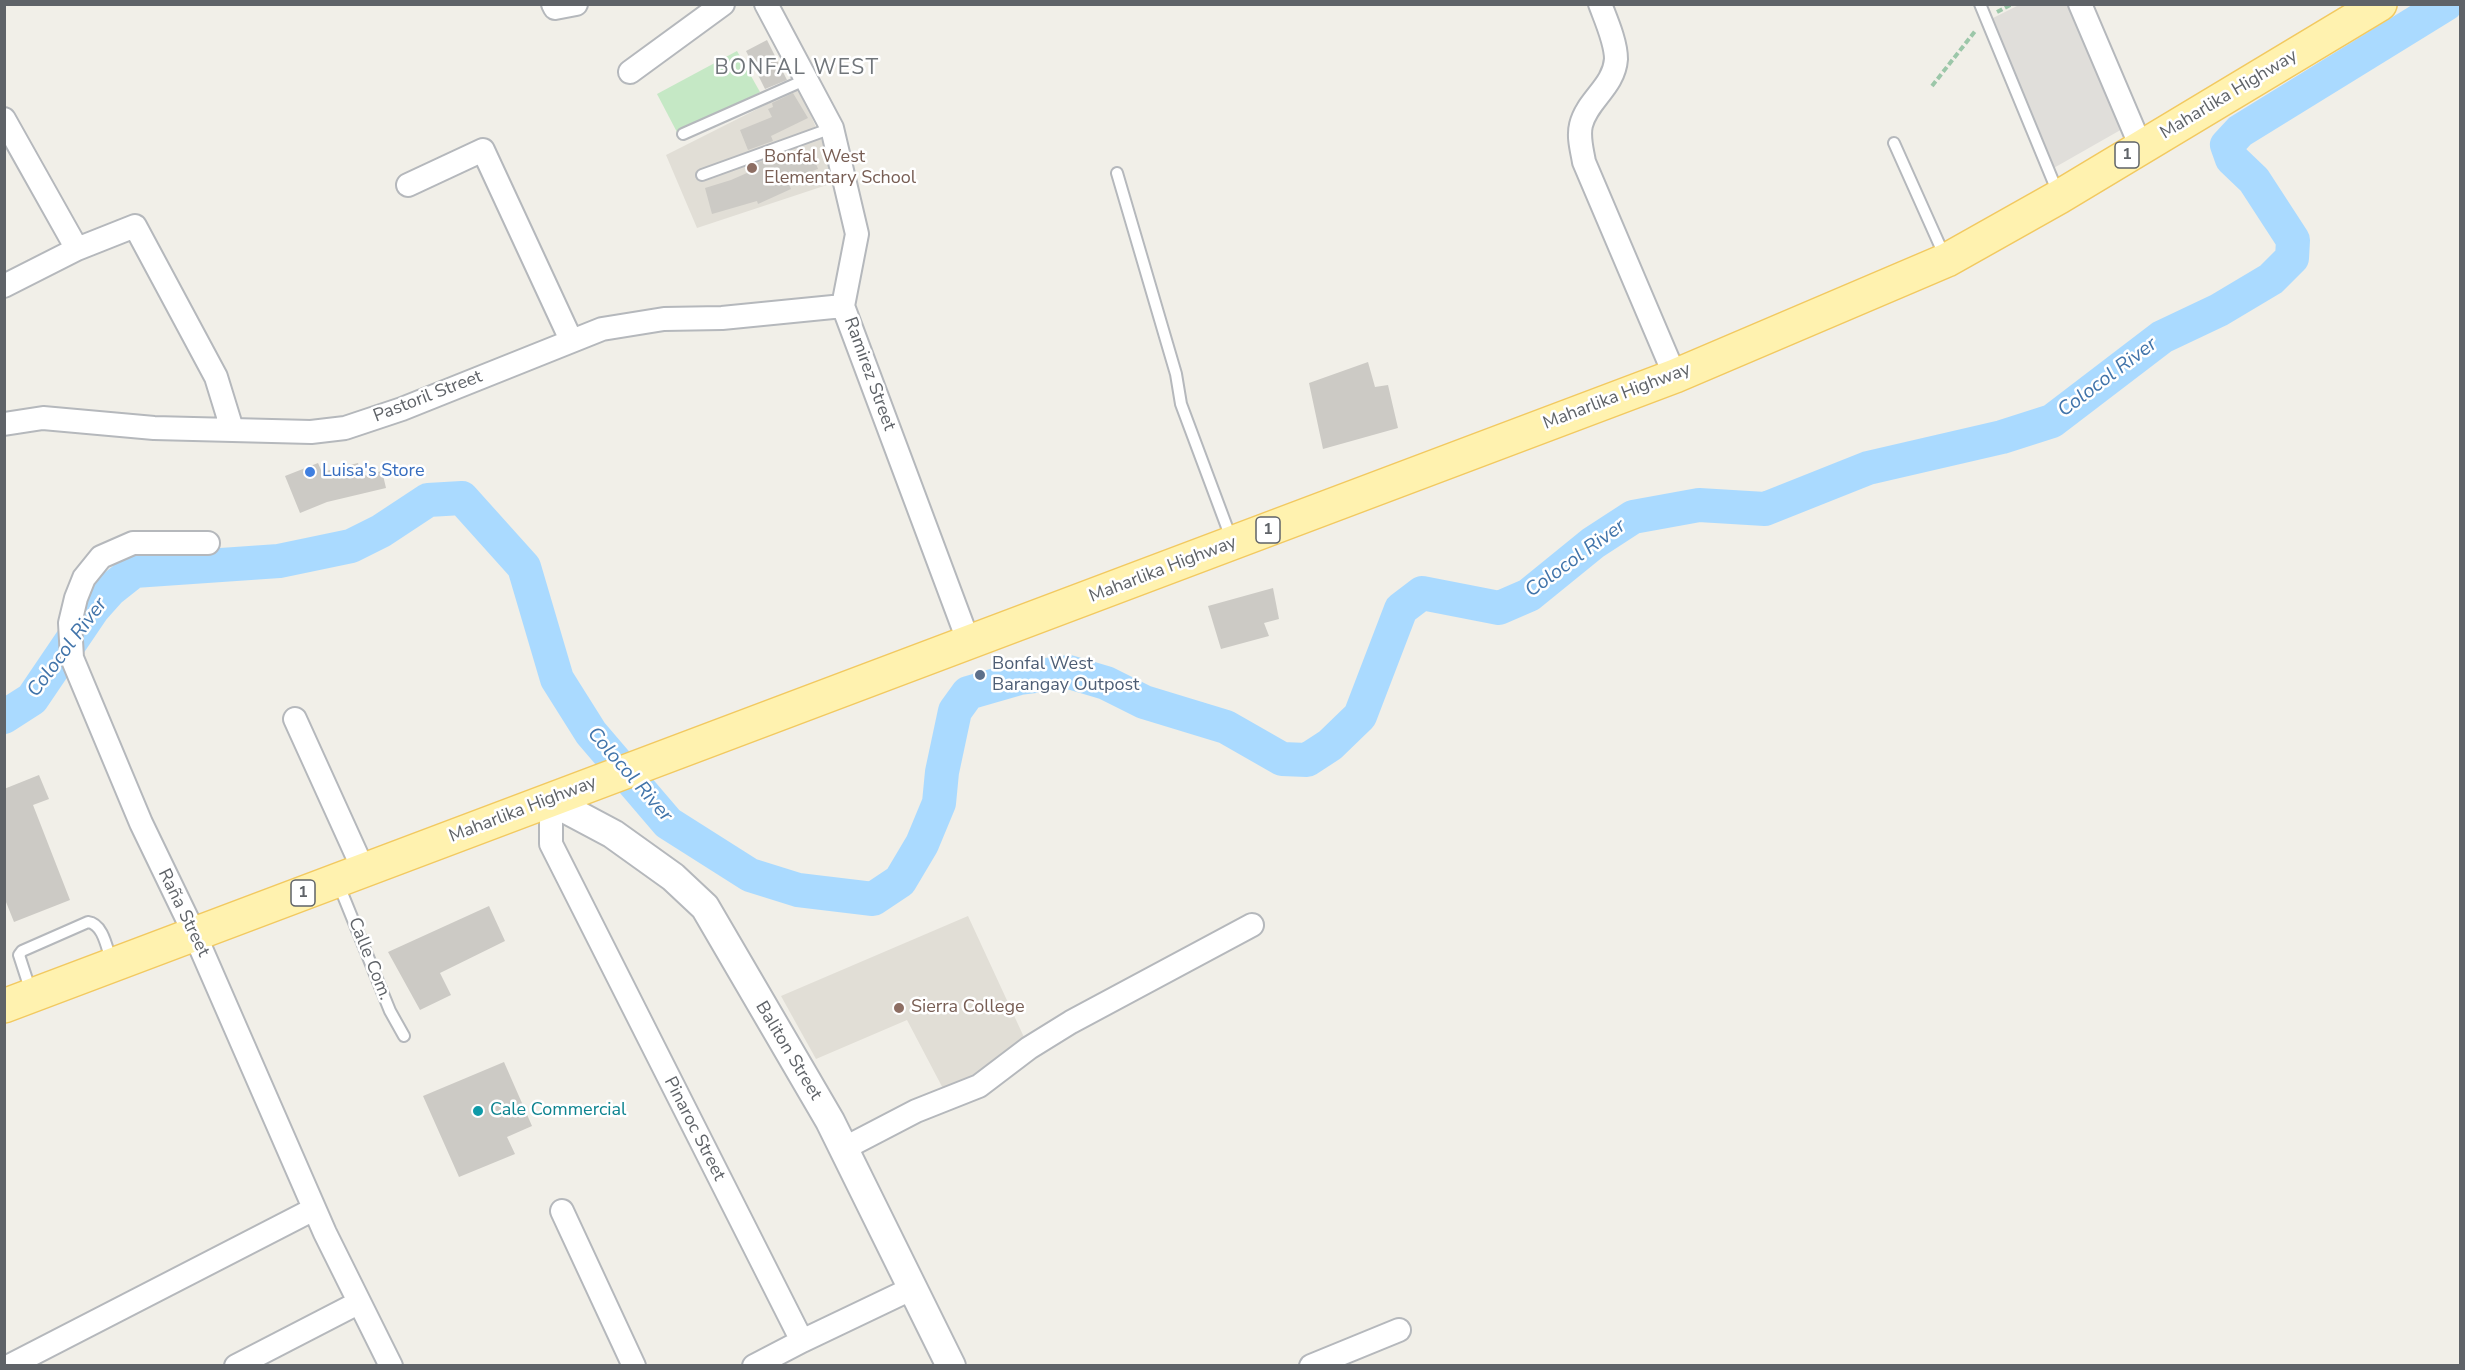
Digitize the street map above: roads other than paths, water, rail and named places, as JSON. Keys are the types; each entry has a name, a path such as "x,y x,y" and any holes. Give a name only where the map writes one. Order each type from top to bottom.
{"main road":[{"name":"Maharlika Highway","path":"18,1000 551,801 663,755 969,644 1676,376 1947,260 2059,196 2380,4"}],"street":[{"path":"553,4 555,8 576,4"},
{"path":"630,72 723,4"},
{"name":"Ramirez Street","path":"766,4 832,128 857,234 843,306 969,644"},
{"path":"1600,4 1616,57 1608,84 1586,112 1581,125 1579,137 1584,162 1676,376"},
{"path":"2080,4 2140,147"},
{"path":"4,119 77,249"},
{"path":"408,185 483,150 571,340"},
{"path":"4,286 77,249 135,226 216,377 232,429"},
{"name":"Pastoril Street","path":"4,424 43,418 154,428 311,432 345,428 402,409 602,329 664,319 722,318 843,306"},
{"name":"Raña Street","path":"208,543 133,543 101,557 84,578 70,622 72,658 141,823 195,935 314,1209 358,1303 391,1365"},
{"path":"295,718 351,875"},
{"name":"Baliton Street","path":"551,801 613,834 673,877 705,907 830,1121 951,1365"},
{"name":"Pinaroc Street","path":"551,801 551,844 802,1341"},
{"path":"843,1149 916,1111 980,1086 1029,1048 1071,1022 1252,925"},
{"path":"9,1365 314,1209"},
{"path":"562,1211 634,1365"},
{"path":"753,1365 913,1288"},
{"path":"236,1365 358,1303"},
{"path":"1311,1365 1335,1361 1399,1330"}],"lane":[{"path":"1980,4 2059,196"},
{"path":"683,134 807,79"},
{"path":"702,175 832,128"},
{"path":"1894,142 1947,260"},
{"path":"1117,172 1176,374 1181,404 1233,544"},
{"name":"Calle Com.","path":"351,875 390,1011 404,1036"},
{"path":"18,1000 19,955 22,951 88,922 94,923 101,929 113,964"}],"waterway":[{"name":"Colocol River","path":"4,717 32,699 93,609 110,590 134,571 279,561 351,546 381,531 428,500 462,498 524,567 557,679 591,733 668,823 750,875 798,890 873,899 900,881 922,844 939,803 942,772 955,711 968,693 1020,678 1069,672 1106,683 1144,702 1226,727 1282,759 1307,760 1330,745 1360,716 1401,609 1422,593 1499,608 1529,595 1593,543 1633,517 1699,505 1765,509 1868,468 2002,437 2052,421 2162,337 2219,310 2271,279 2292,258 2293,240 2254,180 2232,159 2227,145 2240,131 2446,4"}],"place":[{"name":"Bonfal West Elementary School","path":"752,168"},
{"name":"Luisa's Store","path":"310,472"},
{"name":"Bonfal West Barangay Outpost","path":"980,675"},
{"name":"Sierra College","path":"899,1008"},
{"name":"Cale Commercial","path":"478,1111"}],"district":[{"name":"BONFAL WEST","path":"797,69"}]}
